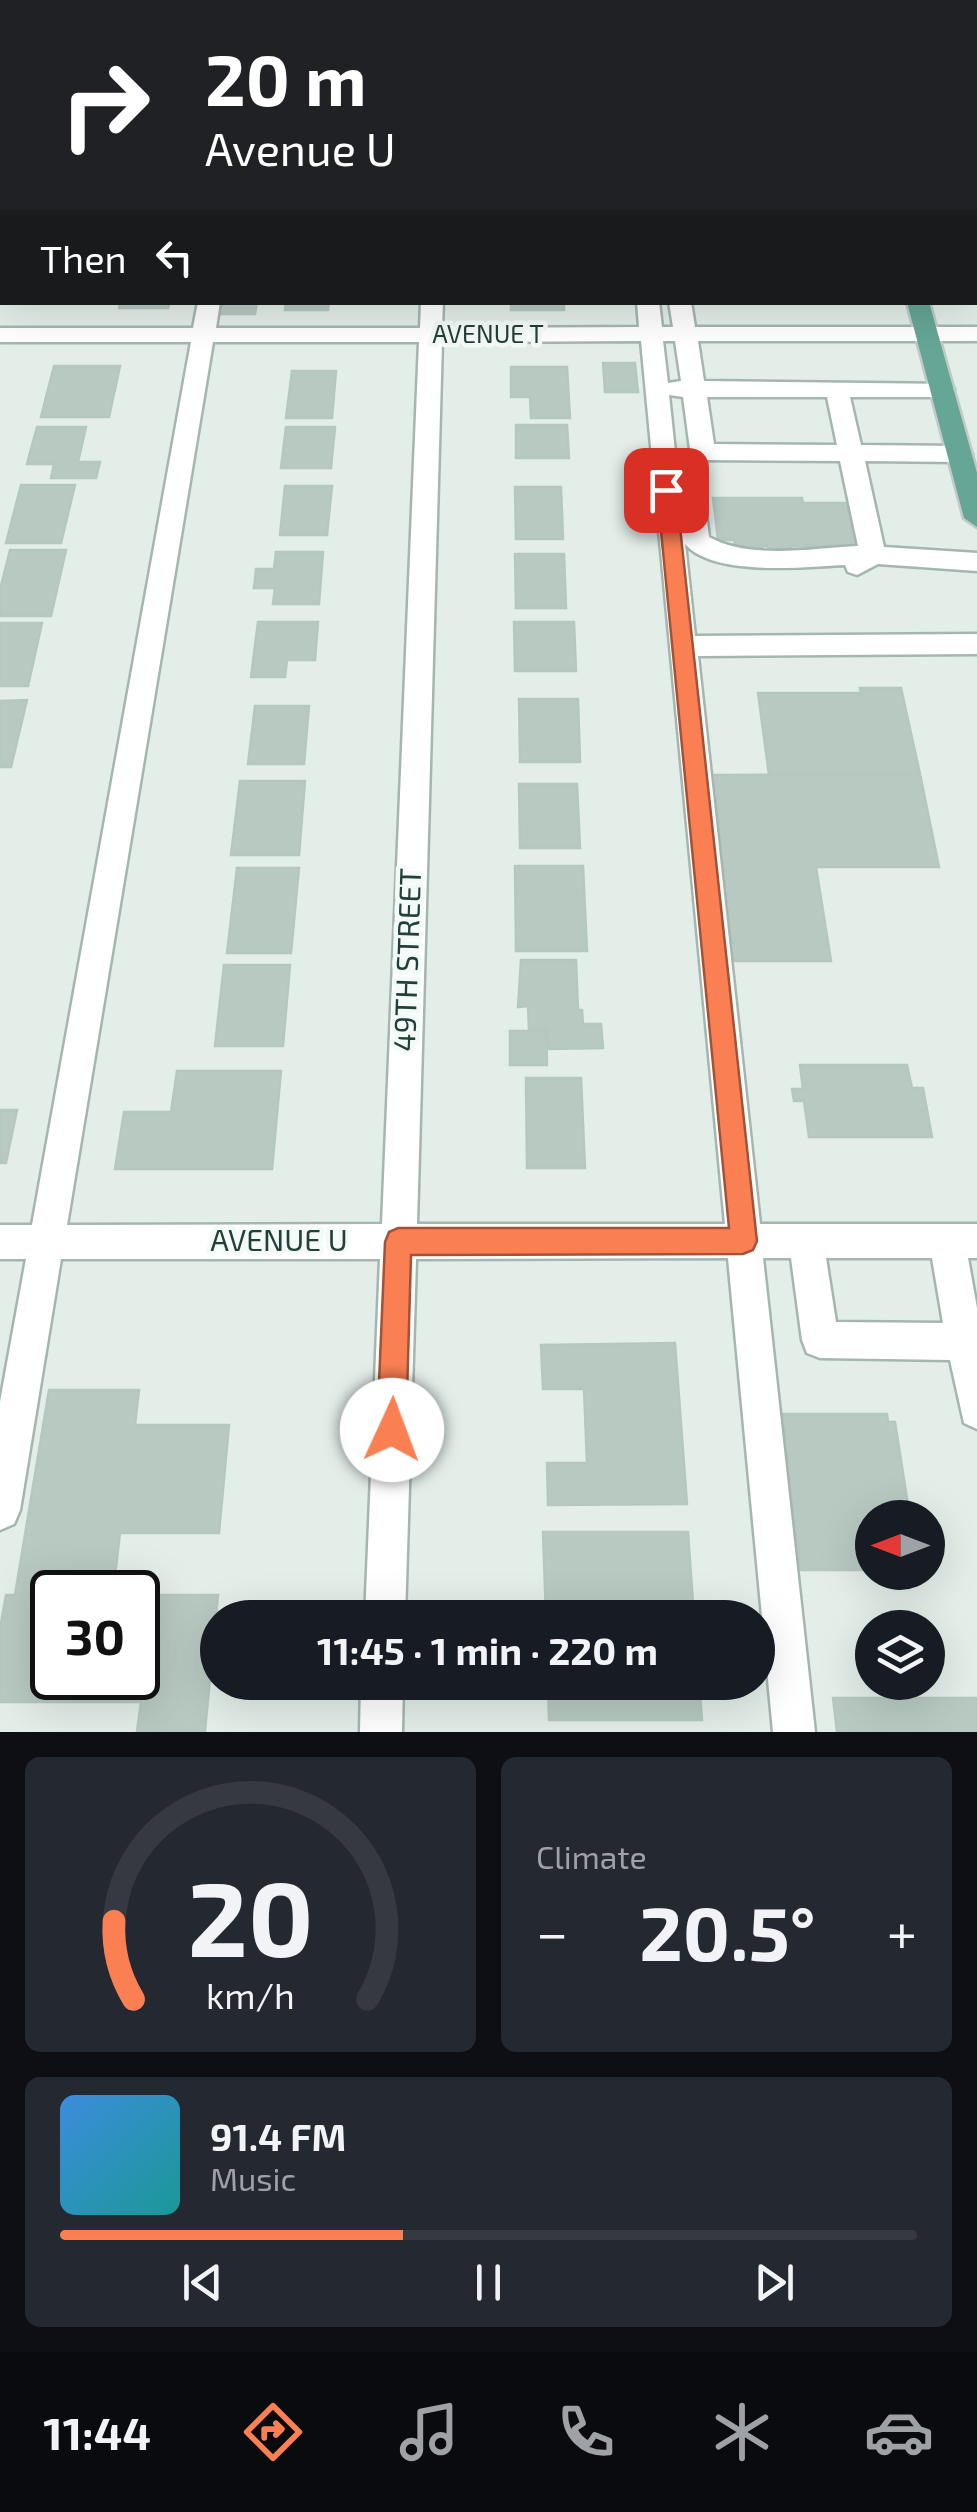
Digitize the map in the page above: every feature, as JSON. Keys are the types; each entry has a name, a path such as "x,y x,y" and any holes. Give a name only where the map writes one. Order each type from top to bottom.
{"main road":[{"path":"919,305 977,518"}],"street":[{"path":"0,1510 208,305"},
{"path":"681,305 703,452"},
{"name":"AVENUE T","path":"0,335 203,334 432,318 650,318 686,334 977,334"},
{"name":"49TH STREET","path":"386,1600 432,318"},
{"path":"650,318 794,1732"},
{"path":"657,389 942,390"},
{"path":"838,390 873,555"},
{"path":"663,452 960,454"},
{"path":"703,452 687,463 697,542 706,550 745,556 873,555 977,562"},
{"path":"674,566 860,566 873,555"},
{"path":"683,646 977,644"},
{"path":"806,1241 820,1340 966,1342"},
{"path":"962,1241 966,1342 976,1403"},
{"name":"AVENUE U","path":"0,1242 962,1241"},
{"path":"381,1732 382,1700"}],"building":[{"path":"120,305 169,305 168,308 119,308"},
{"path":"222,305 256,305 255,314 220,314"},
{"path":"286,305 329,305 328,310 285,310"},
{"path":"511,305 564,305 564,310 511,310"},
{"path":"603,363 635,363 638,392 605,392"},
{"path":"54,366 120,366 109,417 41,417"},
{"path":"511,367 567,367 570,418 531,418 530,397 511,397"},
{"path":"292,371 336,371 332,418 286,418"},
{"path":"516,425 567,425 569,458 516,458"},
{"path":"37,427 86,427 78,462 100,462 96,478 51,478 54,464 27,464"},
{"path":"286,427 335,427 331,468 281,468"},
{"path":"21,485 75,485 61,543 6,543"},
{"path":"285,486 332,486 327,535 280,535"},
{"path":"515,487 561,487 563,539 516,539"},
{"path":"713,498 802,498 803,503 847,503 856,546 791,546 791,551 769,551 768,546 736,549 734,540 718,540"},
{"path":"10,550 66,550 51,616 0,616 0,590"},
{"path":"276,552 323,552 319,604 273,604 275,588 254,588 256,569 274,569"},
{"path":"515,554 564,554 566,608 516,608"},
{"path":"258,622 318,622 315,660 287,660 285,677 251,677"},
{"path":"514,622 574,622 576,671 515,671"},
{"path":"0,623 42,623 28,686 0,686"},
{"path":"860,688 901,688 920,774 769,775 758,693 861,693"},
{"path":"519,699 578,699 580,762 520,762"},
{"path":"27,700 11,767 0,767 0,701"},
{"path":"255,706 309,706 304,764 248,764"},
{"path":"920,774 939,867 816,867 831,961 733,961 713,775"},
{"path":"240,781 305,781 299,855 231,855"},
{"path":"519,784 577,784 580,848 520,848"},
{"path":"515,866 583,866 587,951 516,951"},
{"path":"237,868 299,868 291,953 227,953"},
{"path":"521,960 576,960 578,1010 582,1010 583,1024 601,1024 603,1048 548,1049 548,1029 529,1029 528,1006 518,1007"},
{"path":"224,965 290,965 283,1046 215,1046"},
{"path":"510,1031 546,1031 547,1065 510,1065"},
{"path":"800,1065 907,1065 912,1088 923,1088 932,1137 809,1137 804,1101 794,1101 792,1089 803,1089"},
{"path":"177,1071 281,1071 272,1169 115,1169 124,1112 171,1112"},
{"path":"526,1078 581,1078 585,1168 527,1168"},
{"path":"0,1110 17,1110 6,1163 0,1163"},
{"path":"675,1343 687,1504 548,1505 547,1463 587,1463 584,1389 543,1389 541,1345"},
{"path":"49,1390 139,1390 135,1425 229,1425 219,1533 120,1533 116,1570 30,1570 30,1700 160,1700 160,1595 218,1595 218,1600 200,1600 200,1700 208,1700 205,1731 137,1731 141,1702 0,1702 0,1629 6,1595 15,1595"},
{"path":"783,1414 887,1414 888,1422 895,1422 907,1500 855,1500 855,1570 800,1570"},
{"path":"543,1532 688,1532 693,1600 545,1600"},
{"path":"833,1698 977,1698 977,1732 837,1732"},
{"path":"548,1700 700,1700 702,1720 549,1720"}],"route":[{"path":"392,1430 398,1242 743,1241 666,490"}]}
